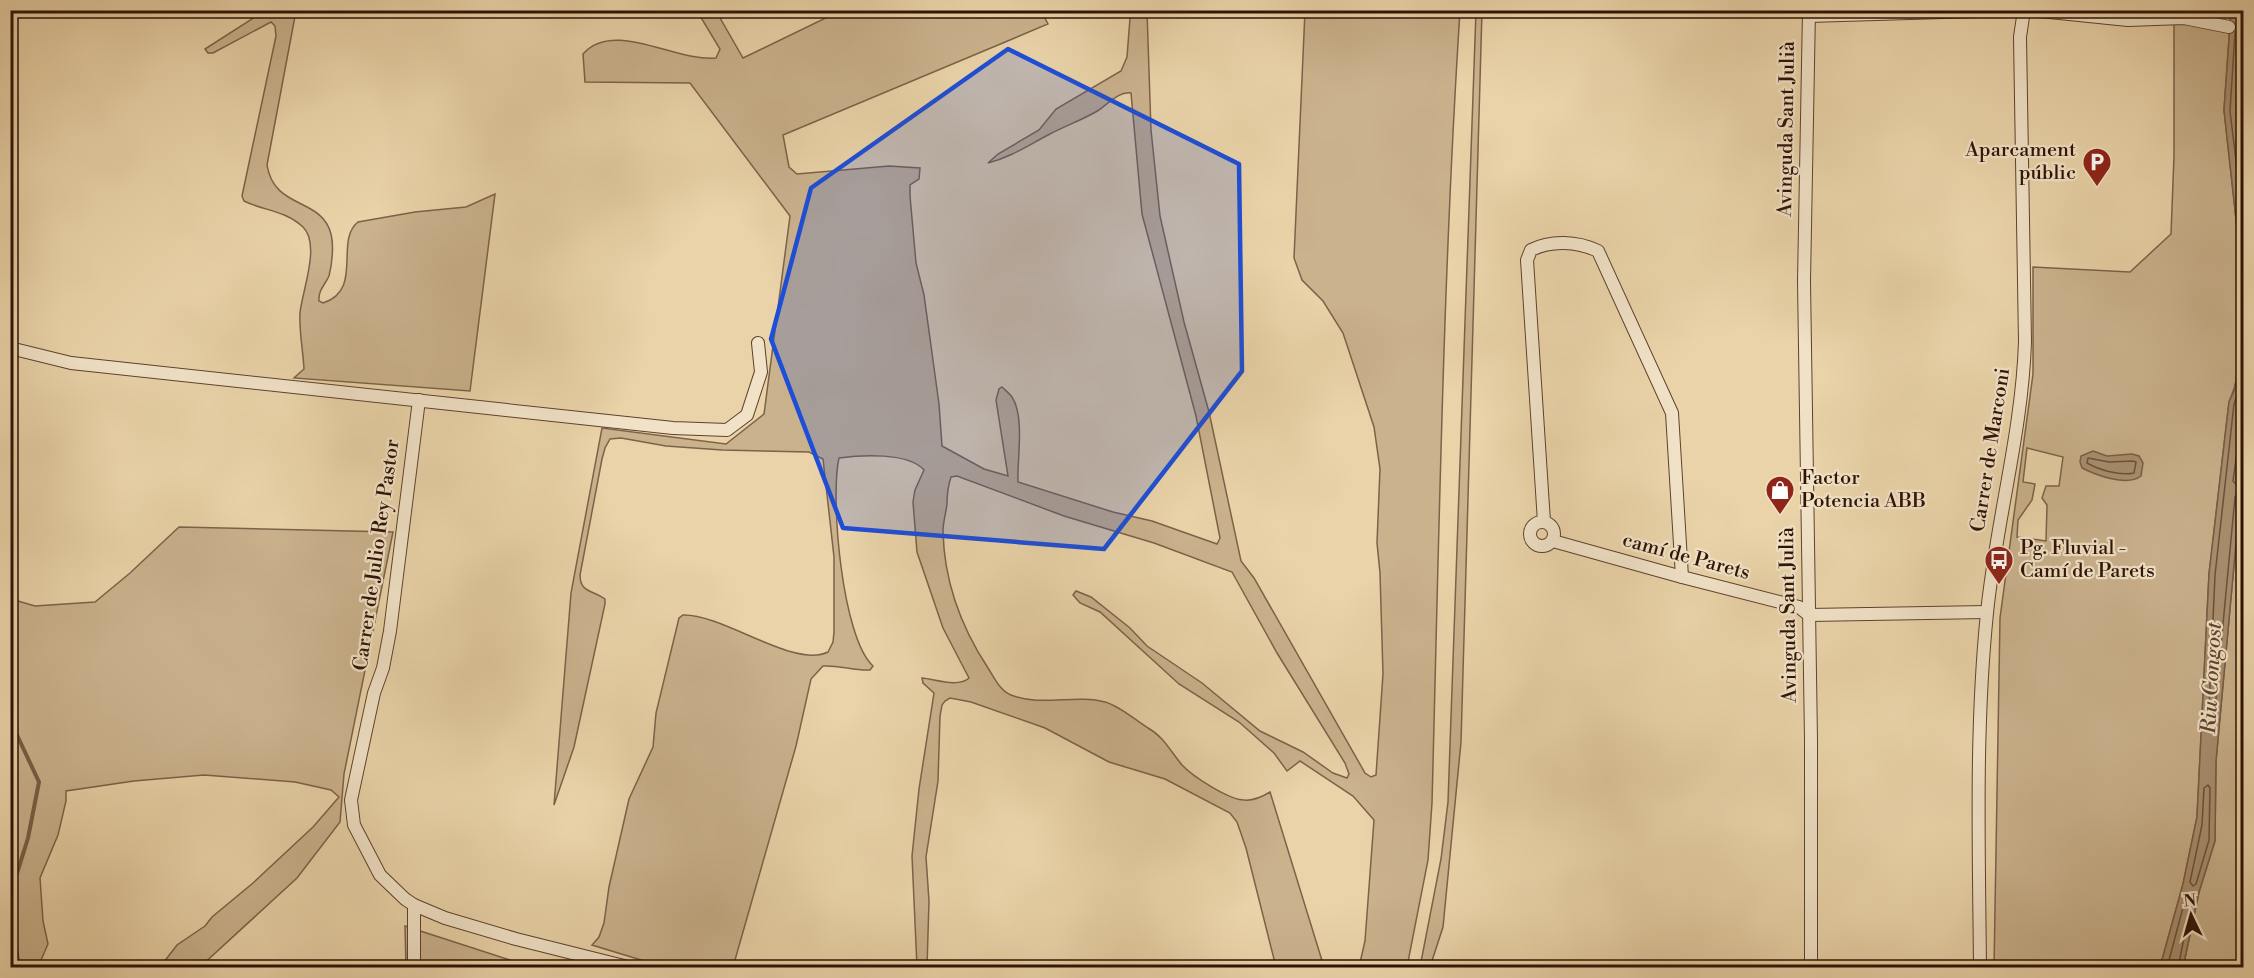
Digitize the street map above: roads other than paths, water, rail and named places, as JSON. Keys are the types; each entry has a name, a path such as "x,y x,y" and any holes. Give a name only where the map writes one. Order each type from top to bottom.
{"street":[{"path":"1809,13 2010,10"},
{"name":"Carrer de Marconi","path":"1980,968 1979,714 1992,563 2024,381 2020,37 2024,10"},
{"path":"2029,10 2128,20 2184,18 2229,27"},
{"name":"Avinguda Sant Julià","path":"1809,13 1804,281 1811,968"},
{"path":"1544,522 1527,260 1531,250 1541,245 1574,244 1598,251 1672,413 1682,577"},
{"path":"10,348 70,363 673,428 727,430 747,415 761,372 758,343"},
{"name":"Carrer de Julio Rey Pastor","path":"419,400 388,640 383,668 374,693 362,746 351,808 354,825 380,875 414,906 506,936 632,968"},
{"path":"1544,522 1553,528 1554,532 1552,541 1541,546 1531,539 1530,531 1533,526 1544,522"},
{"name":"camí de Parets","path":"1552,541 1799,607 1809,615 1987,612"},
{"path":"414,906 414,968"}],"water":[{"path":"2231,11 2243,11 2243,238 2237,228 2224,110"},
{"name":"Riu Congost","path":"2243,344 2243,467 2216,761 2215,841 2199,892 2183,967 2160,967 2183,884 2197,817 2209,574 2229,402 2234,391"},
{"path":"2093,451 2107,456 2132,454 2139,456 2143,463 2141,476 2135,479 2120,480 2103,477 2082,468 2081,456"}],"waterway":[{"path":"10,720 39,782 28,838 10,896"},
{"path":"10,907 19,968"}],"place":[{"name":"Aparcament públic","path":"2097,188"},
{"name":"Factor Potencia ABB","path":"1780,516"},
{"name":"Pg. Fluvial - Camí de Parets","path":"1999,586"}]}
